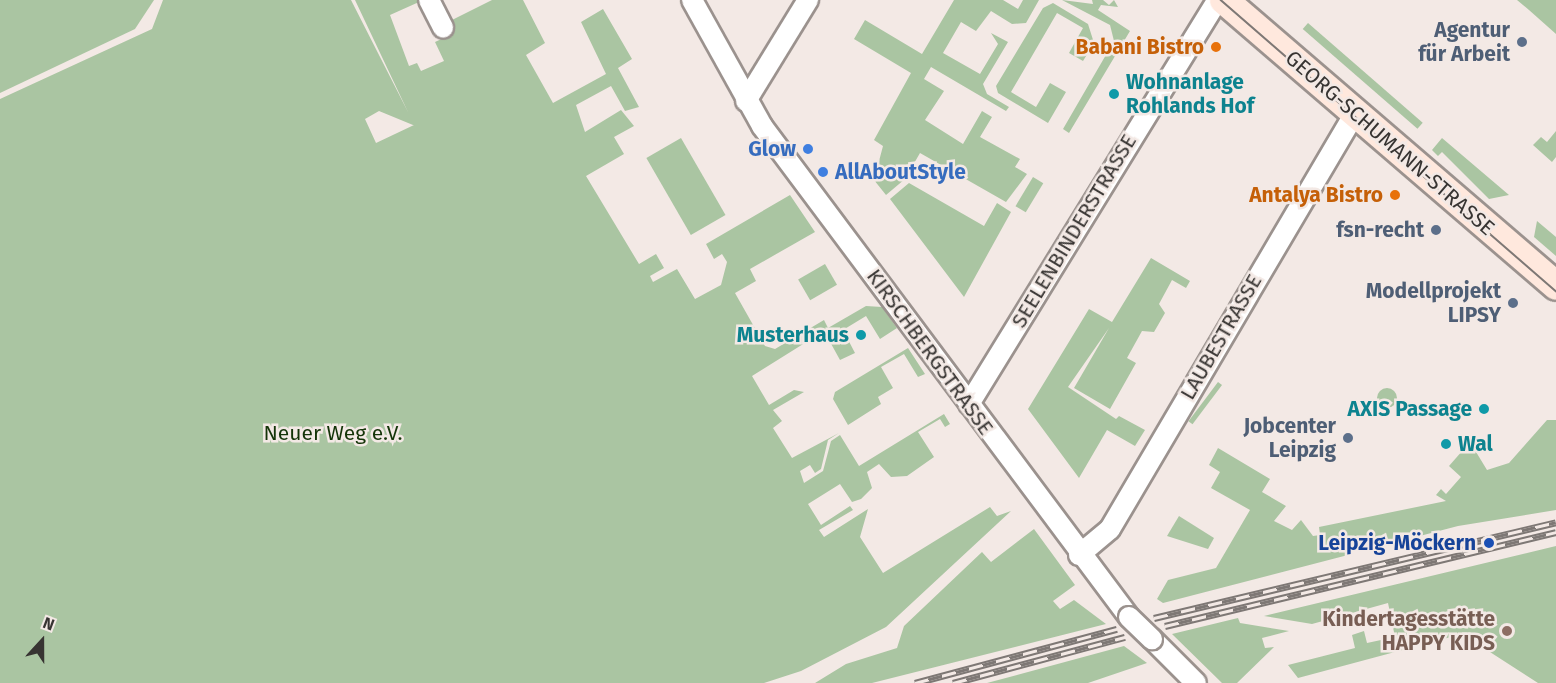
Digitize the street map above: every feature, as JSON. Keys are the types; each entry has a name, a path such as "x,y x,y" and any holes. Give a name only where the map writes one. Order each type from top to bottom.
{"main road":[{"name":"GEORG-SCHUMANN-STRASSE","path":"1224,0 1556,286"}],"street":[{"path":"429,0 442,28"},
{"name":"KIRSCHBERGSTRASSE","path":"692,0 746,101 1080,555 1129,617 1196,683"},
{"path":"746,101 808,0"},
{"name":"SEELENBINDERSTRASSE","path":"969,404 1218,0"},
{"name":"LAUBESTRASSE","path":"1080,555 1110,529 1355,113"}],"green space":[{"path":"0,0 154,0 135,29 0,93"},
{"name":"Neuer Weg e.V.","path":"163,0 351,0 408,112 355,0 425,0 430,25 419,2 390,15 409,66 417,63 421,71 444,61 435,42 450,35 434,0 450,21 492,0 523,0 545,43 526,55 553,103 606,74 581,22 603,9 632,59 618,68 639,107 625,111 611,86 576,105 585,132 621,110 634,126 614,137 624,154 586,176 639,264 656,254 664,268 650,276 653,282 677,269 695,299 721,285 727,262 722,254 714,259 706,244 790,195 815,232 750,269 756,281 735,293 765,346 775,349 824,320 828,328 866,306 882,307 897,328 880,339 866,316 843,330 855,353 840,360 824,331 752,376 769,405 794,390 804,392 773,410 782,421 773,428 792,458 839,433 828,440 821,469 815,473 810,465 800,471 804,483 823,471 831,441 840,435 859,466 944,414 950,424 945,427 940,419 918,432 934,457 907,476 891,477 879,464 867,472 872,488 861,499 852,502 840,484 808,504 821,525 850,506 853,510 819,530 824,537 868,509 860,537 883,573 990,507 997,516 1011,511 886,627 801,671 764,683 0,683 0,99 152,29","holes":["379,111 414,125 376,143 365,119"]},
{"path":"954,0 1003,0 1018,9 1023,0 1039,0 1026,23 1012,24 991,11 976,31 961,22 943,53 980,74 998,44 991,33 1008,42 983,84 987,94 1009,107 1006,111 931,67 924,79 944,91 925,120 963,144 982,111 992,117 980,137 1020,159 1015,167 1027,174 1006,202 920,153 905,179 886,195 874,180 883,146 874,140 911,73 854,39 865,20 922,54"},
{"path":"1062,0 1093,4 1092,0 1103,0 1109,5 1114,0 1118,7 1101,5 1098,10 1130,31 1069,133 1063,129 1114,41 1110,25"},
{"path":"1517,0 1556,0 1556,34 1529,10"},
{"path":"1053,3 1088,24 1094,43 1083,61 1069,53 1083,28 1057,13 1011,92 1036,107 1050,83 1066,92 1048,123 998,93 996,86 1043,8"},
{"path":"1308,23 1423,123 1417,129 1303,29"},
{"path":"1556,131 1556,157 1552,162 1533,145 1541,137 1547,142"},
{"path":"681,138 726,215 691,235 646,158"},
{"path":"1442,138 1509,195 1489,199 1442,152 1438,156 1432,150"},
{"path":"1033,177 1043,183 1026,212 1015,206"},
{"path":"909,183 984,226 997,203 1011,212 964,297 890,199"},
{"path":"1537,221 1556,237 1556,256 1534,237"},
{"path":"1151,258 1190,281 1186,288 1172,280 1159,304 1165,313 1154,332 1142,331 1127,358 1136,363 1110,409 1074,388 1109,328 1068,387 1116,419 1119,416 1145,430 1135,446 1107,430 1079,478 1028,409 1089,309 1112,322"},
{"path":"825,264 837,285 810,300 798,280"},
{"path":"908,348 925,374 918,377 904,354 881,367 893,388 878,397 881,404 848,425 833,399 835,392"},
{"path":"1218,382 1222,385 1193,424 1189,421"},
{"path":"1383,388 1391,388 1397,394 1397,402 1391,408 1383,408 1377,402 1377,394"},
{"path":"1547,420 1556,420 1556,510 1458,526 1370,549 1363,546 1347,550 1348,555 1163,603 1157,599 1168,580 1216,568 1250,510 1211,488 1220,472 1209,465 1218,448 1270,479 1262,492 1286,506 1274,521 1292,530 1301,520 1313,536 1320,535 1319,527 1446,501 1436,495 1441,489 1446,494 1461,477 1449,466 1470,442 1487,470 1509,463"},
{"path":"1179,516 1214,538 1208,549 1167,536"},
{"path":"1034,529 1075,585 1053,601 1060,609 1074,600 1106,624 872,683 815,683 846,664 897,648 904,626 982,552 991,562"},
{"path":"1556,546 1556,683 1538,683 1462,634 1298,678 1288,665 1355,648 1352,635 1364,631 1367,643 1395,637 1388,603 1312,624 1264,616"},
{"path":"1238,618 1240,623 1289,631 1262,638 1265,648 1274,647 1237,683 1222,683 1172,634"},
{"path":"1124,646 1147,663 1088,683 987,683"}],"tram line":[{"path":"1221,0 1556,291"}],"railway":[{"path":"1154,618 1556,522"},
{"path":"1165,626 1556,532"},
{"path":"915,683 1117,629"},
{"path":"953,683 1125,637"}],"place":[{"name":"Agentur für Arbeit","path":"1522,42"},
{"name":"Babani Bistro","path":"1216,47"},
{"name":"Wohnanlage Rohlands Hof","path":"1114,94"},
{"name":"Glow","path":"808,149"},
{"name":"AllAboutStyle","path":"823,172"},
{"name":"Antalya Bistro","path":"1395,195"},
{"name":"fsn-recht","path":"1436,230"},
{"name":"Modellprojekt LIPSY","path":"1513,303"},
{"name":"Musterhaus","path":"861,335"},
{"name":"AXIS Passage","path":"1484,409"},
{"name":"Jobcenter Leipzig","path":"1348,438"},
{"name":"Wal","path":"1446,444"},
{"name":"Leipzig-Möckern","path":"1489,543"},
{"name":"Kindertagesstätte HAPPY KIDS","path":"1507,631"}]}
